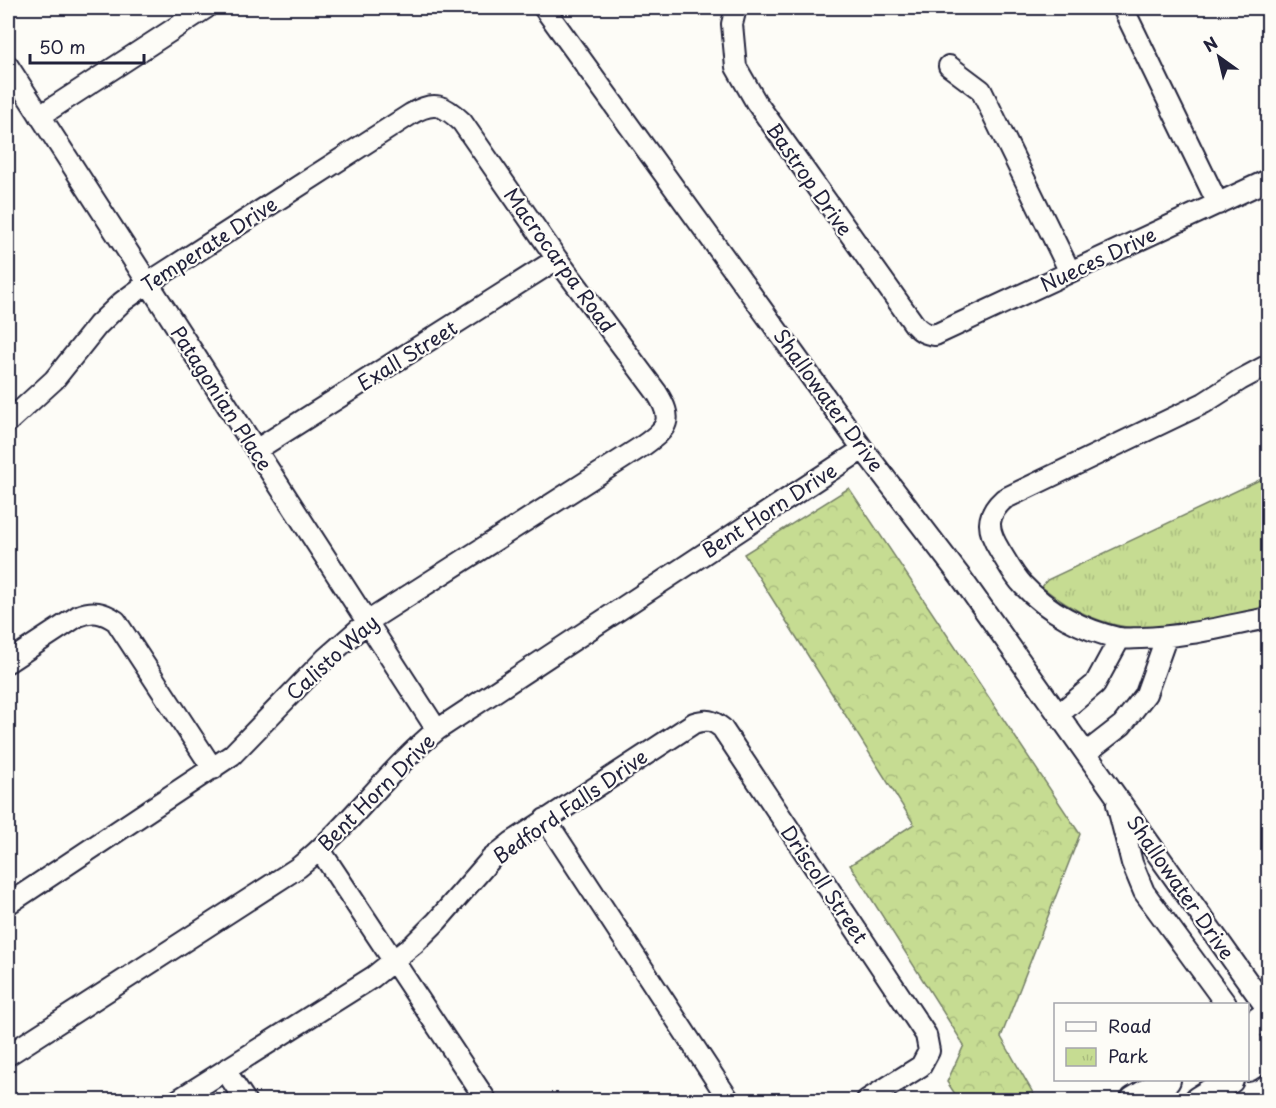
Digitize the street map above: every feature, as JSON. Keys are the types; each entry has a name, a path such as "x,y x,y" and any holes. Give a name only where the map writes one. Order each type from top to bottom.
{"main road":[{"path":"1249,1027 1269,1012"},
{"path":"1134,1101 1165,1081"},
{"path":"1198,1101 1228,1081"}],"street":[{"path":"40,116 206,8"},
{"name":"Shallowater Drive","path":"544,8 863,448 960,576 1269,1012"},
{"name":"Bastrop Drive","path":"736,8 732,24 736,67 756,102 914,324 927,334"},
{"path":"1123,8 1218,204"},
{"name":"Patagonian Place","path":"8,66 437,730"},
{"path":"949,66 981,90 1070,272"},
{"name":"Temperate Drive","path":"8,422 54,380 98,325 122,302 421,108 430,105 440,106"},
{"name":"Macrocarpa Road","path":"440,106 449,110 462,122 557,259 657,393 665,406 667,422"},
{"name":"Nueces Drive","path":"927,334 935,335 1269,180"},
{"name":"Exall Street","path":"256,450 557,259"},
{"path":"1269,365 1203,403 1004,498 996,506 990,520 991,536 1022,585 1051,609 1069,620 1120,638 1166,638 1269,618"},
{"name":"Calisto Way","path":"8,904 213,769 246,742 326,658 367,622 644,445 659,434 667,422"},
{"name":"Bent Horn Drive","path":"8,1055 299,867 320,850 413,750 437,730 863,448"},
{"path":"8,662 78,616 88,612 108,615 116,621 213,769"},
{"path":"1059,715 1095,684 1120,638"},
{"path":"1086,753 1122,725 1146,694 1166,638"},
{"name":"Bedford Falls Drive","path":"178,1101 373,977 437,921 491,859 512,842 694,723 707,719 713,721"},
{"name":"Driscoll Street","path":"713,721 722,728 926,1035 929,1051 921,1066 867,1101"},
{"name":"Shallowater Drive","path":"1114,792 1132,863 1144,892 1225,1003"},
{"path":"545,819 729,1101"},
{"path":"320,850 486,1101"},
{"path":"1154,907 1164,903 1179,903 1201,914"},
{"path":"1249,1037 1260,1060"},
{"path":"225,1071 245,1101"}],"green space":[{"path":"1268,476 1268,608 1178,627 1151,629 1125,627 1098,620 1071,607 1042,587 1047,580"},
{"path":"849,488 1080,834 1001,1037 1037,1100 959,1100 947,1082 964,1045 850,865 914,824 744,554"}]}
